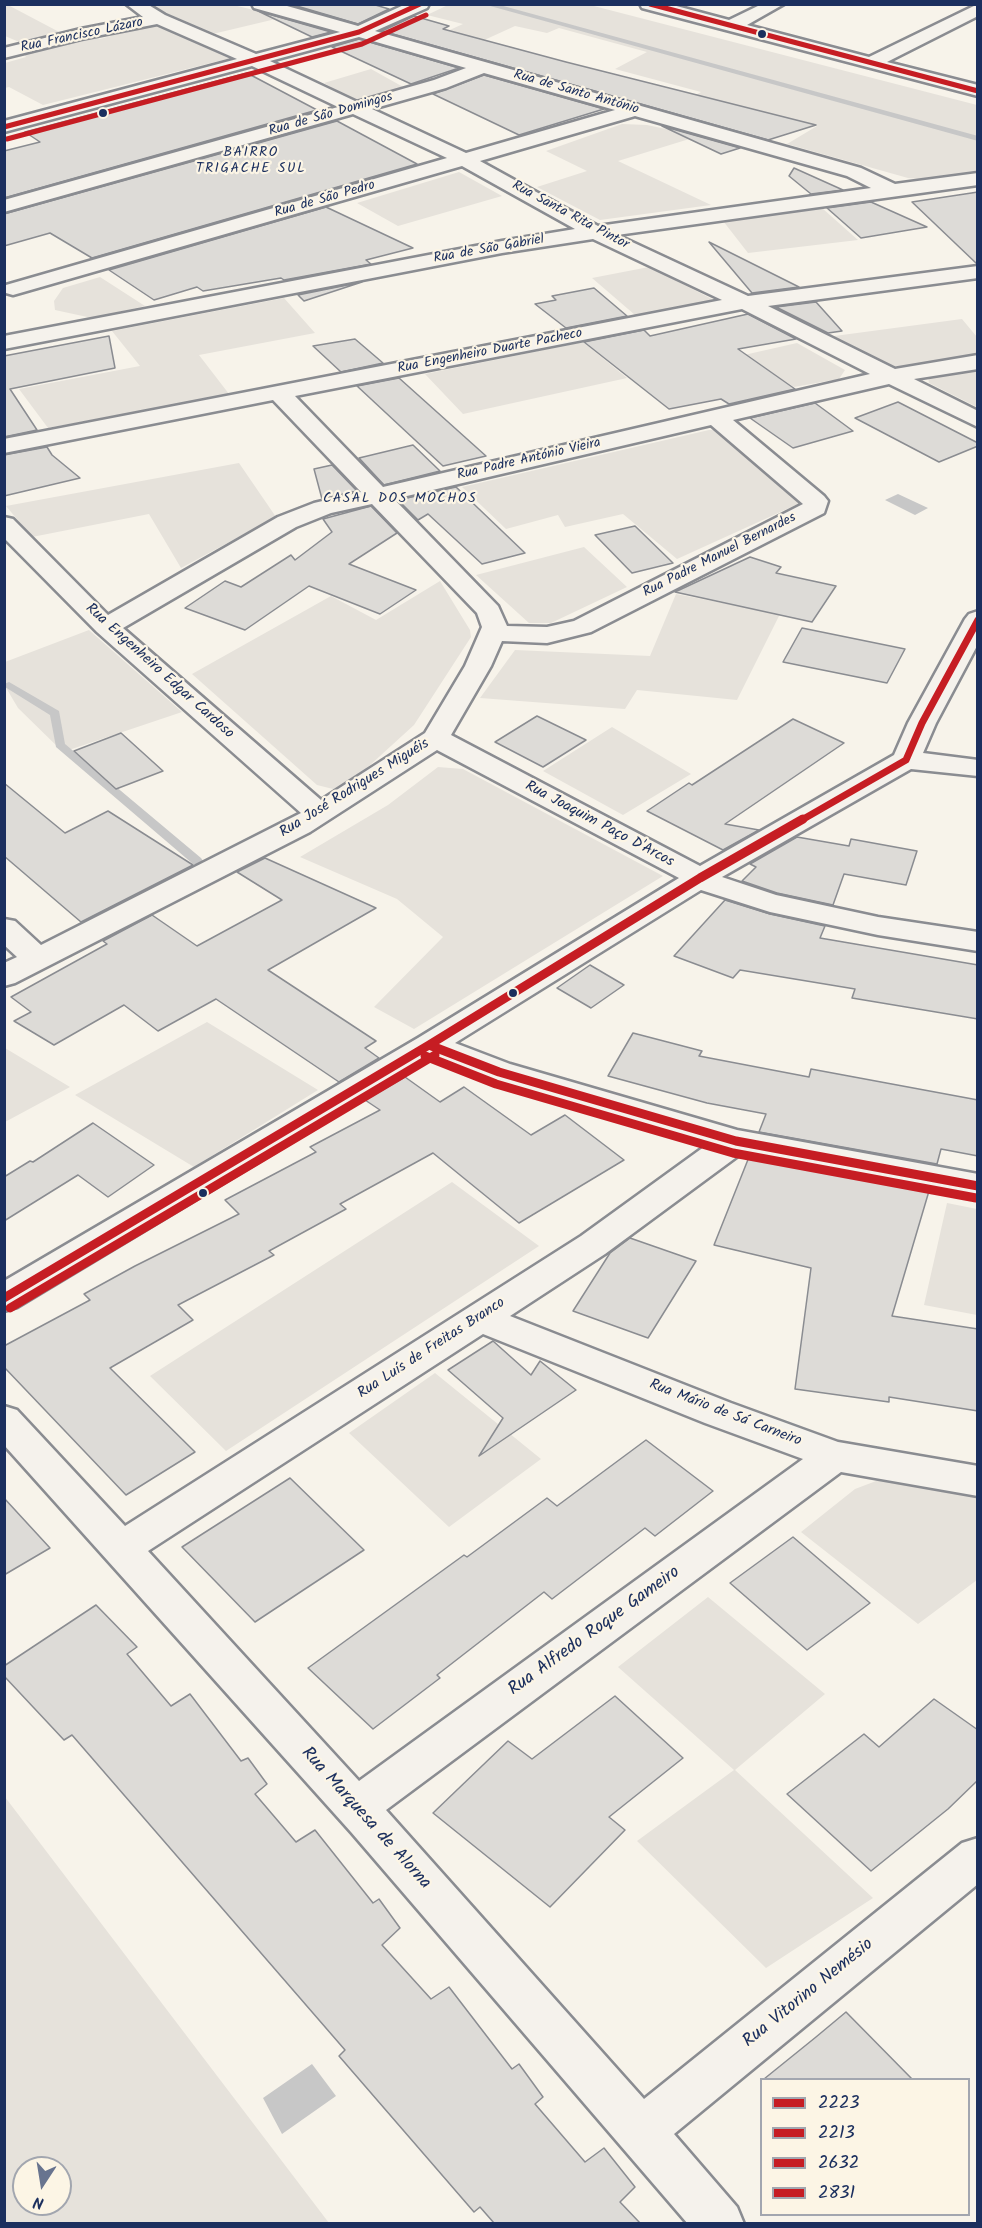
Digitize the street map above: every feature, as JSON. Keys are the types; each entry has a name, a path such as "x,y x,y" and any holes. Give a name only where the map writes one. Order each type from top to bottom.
{"street":[{"name":"Rua Santa Rita Pintor","path":"134,4 159,19 254,60 465,160 595,232 746,303 888,377 978,420"},
{"name":"Rua de Santo António","path":"260,4 854,172 889,189"},
{"path":"4,127 359,32 421,4"},
{"path":"648,4 978,91"},
{"path":"731,26 776,4"},
{"path":"871,63 978,9"},
{"name":"Rua Francisco Lázaro","path":"4,53 159,19"},
{"name":"Rua de São Domingos","path":"4,206 440,84 483,67"},
{"name":"Rua de São Pedro","path":"28,305 465,160 636,110"},
{"name":"Rua de São Gabriel","path":"4,343 28,305 502,247 889,189 978,178"},
{"name":"Rua Engenheiro Duarte Pacheco","path":"4,446 746,303 978,272"},
{"name":"Rua Padre António Vieira","path":"106,627 286,522 322,508 888,377 978,362"},
{"path":"280,394 489,611 495,627 493,633"},
{"name":"Rua Padre Manuel Bernardes","path":"493,633 547,635 582,627 815,508 816,501 716,417"},
{"name":"Rua Engenheiro Edgar Cardoso","path":"4,524 106,627 320,814"},
{"path":"906,760 922,723 978,619"},
{"name":"Rua José Rodrigues Miguéis","path":"4,976 320,814 436,738 478,666 493,633"},
{"name":"Rua Joaquim Paço D'Arcos","path":"436,738 718,888 770,903 878,926 978,942"},
{"path":"4,1298 429,1045 700,878 906,760 978,768"},
{"path":"4,928 38,959"},
{"path":"429,1045 499,1072 736,1141 978,1186"},
{"name":"Rua Luís de Freitas Branco","path":"122,1548 593,1245 736,1141"},
{"name":"Rua Mário de Sá Carneiro","path":"480,1318 718,1413 835,1456 978,1481"},
{"name":"Rua Marquesa de Alorna","path":"4,1420 355,1808 720,2223"},
{"name":"Rua Alfredo Roque Gameiro","path":"355,1808 835,1456"},
{"name":"Rua Vitorino Nemésio","path":"641,2131 978,1857"}],"shaded area":[{"path":"4,5 63,34 24,44 5,36"},
{"path":"134,5 233,5 284,17 200,37"},
{"path":"448,5 590,5 977,105 977,172 920,179 908,178 787,144 817,126 762,112 680,104 701,92 615,69 647,52 559,28 547,33 515,26 458,52 421,43 463,24 427,15"},
{"path":"159,23 235,57 43,105 9,87 5,88 5,63 26,57 22,51 91,35 100,39"},
{"path":"371,69 405,88 358,102 324,83"},
{"path":"622,124 647,125 699,136 618,161 711,205 600,220 537,187 587,171 546,151"},
{"path":"459,172 502,196 398,226 357,203"},
{"path":"822,208 858,240 748,253 720,217"},
{"path":"649,267 714,300 635,315 592,278"},
{"path":"100,277 145,306 92,318 55,310 54,301 63,288"},
{"path":"284,298 315,333 199,355 229,394 48,428 19,389 140,366 112,331"},
{"path":"962,319 977,337 977,359 903,368 886,364 827,337"},
{"path":"583,342 627,378 463,414 425,374"},
{"path":"797,343 845,370 839,379 794,387 744,355"},
{"path":"977,370 977,407 929,383 928,377"},
{"path":"714,430 797,500 798,504 677,559 623,514 565,527 558,515 506,529 462,487"},
{"path":"239,463 276,517 181,568 149,514 32,537 6,506"},
{"path":"898,494 928,508 915,515 885,500"},
{"path":"584,547 627,587 551,623 529,623 476,575"},
{"path":"440,581 470,630 471,637 414,725 346,787 333,789 317,785 192,674 331,596 376,620"},
{"path":"676,594 780,614 737,700 637,690 625,709 480,698 515,650 650,656"},
{"path":"89,630 182,712 63,752 18,708 5,686 5,662"},
{"path":"612,727 691,774 623,815 543,771"},
{"path":"438,767 463,769 663,876 414,1029 374,1007 443,937 397,899 300,857 388,805"},
{"path":"207,1022 318,1090 194,1167 75,1095"},
{"path":"5,1048 70,1087 5,1122"},
{"path":"452,1182 539,1246 226,1451 150,1376"},
{"path":"947,1203 977,1209 977,1315 924,1305"},
{"path":"435,1373 541,1459 449,1527 349,1433"},
{"path":"884,1478 977,1497 977,1580 918,1624 801,1532 855,1489"},
{"path":"708,1597 825,1694 735,1770 873,1898 766,1968 637,1841 734,1770 618,1667"},
{"path":"4,1797 5,1797 329,2223 5,2223"},
{"path":"312,2064 336,2096 282,2134 263,2098"}],"building":[{"path":"290,4 372,4 389,9 358,24"},
{"path":"258,11 331,32 312,37"},
{"path":"414,16 449,26 443,29 816,125 768,140 382,31"},
{"path":"359,39 459,68 411,84 332,47"},
{"path":"247,73 317,110 4,198 4,151 40,142 25,132"},
{"path":"484,75 604,109 519,135 433,94"},
{"path":"337,121 417,164 92,258 50,233 4,246 4,214"},
{"path":"662,126 740,148 721,154"},
{"path":"794,168 843,190 811,194 789,176"},
{"path":"978,192 978,264 977,264 912,202"},
{"path":"871,202 927,227 861,238 827,208"},
{"path":"326,207 413,248 366,260 371,264 284,280 281,278 203,291 197,287 154,300 109,270"},
{"path":"709,242 799,287 752,293"},
{"path":"362,282 304,301 298,295"},
{"path":"594,288 627,316 566,328 535,304 556,300 552,296"},
{"path":"816,302 842,331 828,333 776,307"},
{"path":"748,314 796,339 738,349 795,389 729,404 721,399 669,409 584,342 644,330 650,336"},
{"path":"109,336 115,368 10,389 37,430 4,437 4,356"},
{"path":"355,339 383,363 341,372 313,346"},
{"path":"399,378 486,456 443,466 357,386"},
{"path":"898,402 978,443 978,446 939,462 855,418"},
{"path":"815,403 853,431 793,448 750,418"},
{"path":"413,445 440,471 384,485 359,458"},
{"path":"47,447 52,455 80,478 4,496 4,455"},
{"path":"332,465 357,491 322,499 314,469"},
{"path":"456,487 525,553 482,564 428,514 418,520 398,500"},
{"path":"371,506 397,533 349,564 416,590 380,614 309,586 245,630 185,608 225,581 241,587 291,555 295,560 332,532 323,519"},
{"path":"635,526 673,563 632,573 595,535"},
{"path":"750,557 781,567 776,573 836,586 812,622 675,592"},
{"path":"802,628 905,649 887,683 783,662"},
{"path":"537,716 586,740 543,767 495,742"},
{"path":"793,719 844,743 725,824 759,830 723,850 647,811 689,783 692,785"},
{"path":"121,733 163,771 116,789 74,751"},
{"path":"4,783 65,833 108,811 193,865 81,922 4,856"},
{"path":"797,837 849,846 851,839 917,851 906,885 844,874 833,905 777,893 742,881 756,867 750,864"},
{"path":"265,858 376,908 268,970 376,1041 365,1048 379,1058 339,1082 216,999 158,1031 124,1005 54,1045 14,1021 31,1012 11,997 107,944 103,941 152,915 197,946 282,900 237,872"},
{"path":"725,900 770,914 825,926 820,938 978,965 978,1019 852,998 855,989 740,970 733,978 674,956"},
{"path":"590,965 624,985 591,1008 557,988"},
{"path":"633,1033 702,1051 699,1056 809,1077 811,1069 978,1100 978,1156 941,1149 937,1164 759,1132 766,1114 707,1103 608,1076"},
{"path":"405,1077 440,1102 464,1087 531,1135 565,1115 624,1160 519,1223 433,1153 340,1204 346,1209 269,1251 274,1255 178,1305 193,1320 110,1368 195,1452 126,1495 4,1367 4,1346 90,1300 84,1294 239,1214 225,1200 316,1152 310,1147 380,1110 365,1100"},
{"path":"93,1123 154,1165 108,1197 78,1175 4,1221 4,1177 30,1161 33,1162"},
{"path":"749,1157 929,1191 892,1316 978,1329 978,1411 889,1397 889,1402 795,1389 811,1268 714,1245"},
{"path":"630,1238 696,1261 648,1338 573,1311 610,1253"},
{"path":"493,1341 531,1375 540,1361 576,1390 479,1456 503,1418 448,1370"},
{"path":"646,1440 713,1491 655,1536 645,1528 552,1599 544,1592 437,1675 440,1678 373,1729 308,1668 547,1498 557,1506"},
{"path":"290,1478 364,1550 255,1622 182,1547"},
{"path":"4,1498 50,1548 4,1575"},
{"path":"793,1537 870,1603 807,1650 730,1583"},
{"path":"96,1605 137,1647 127,1654 171,1706 190,1694 241,1761 248,1758 267,1784 255,1794 296,1842 315,1830 373,1903 379,1899 400,1928 382,1945 431,1999 449,1987 512,2069 519,2064 543,2097 535,2104 585,2162 604,2148 635,2187 620,2202 640,2223 494,2223 480,2207 474,2212 339,2056 345,2050 72,1735 64,1740 4,1676 4,1666"},
{"path":"615,1696 683,1758 609,1817 625,1830 550,1907 433,1813 508,1741 532,1759"},
{"path":"934,1699 978,1730 978,1780 948,1809 871,1871 787,1794 864,1734 879,1747"},
{"path":"846,2012 911,2078 765,2078"}],"waterway":[{"path":"486,4 978,139"},
{"path":"9,685 55,713 60,745 197,861"}],"transit line":[{"name":"2632","path":"4,127 359,32 420,4"},
{"name":"2831","path":"650,4 978,91"},
{"name":"2213","path":"7,139 362,44 426,15"},
{"name":"2223","path":"4,1298 429,1045 700,878 906,760 922,723 978,620"},
{"name":"2223","path":"429,1045 499,1072 736,1141 978,1186"},
{"name":"2213","path":"10,1308 435,1055"},
{"name":"2213","path":"425,1056 496,1084 733,1153 976,1198"}],"district":[{"name":"BAIRRO TRIGACHE SUL","path":"251,162"},
{"name":"CASAL DOS MOCHOS","path":"400,500"}]}
